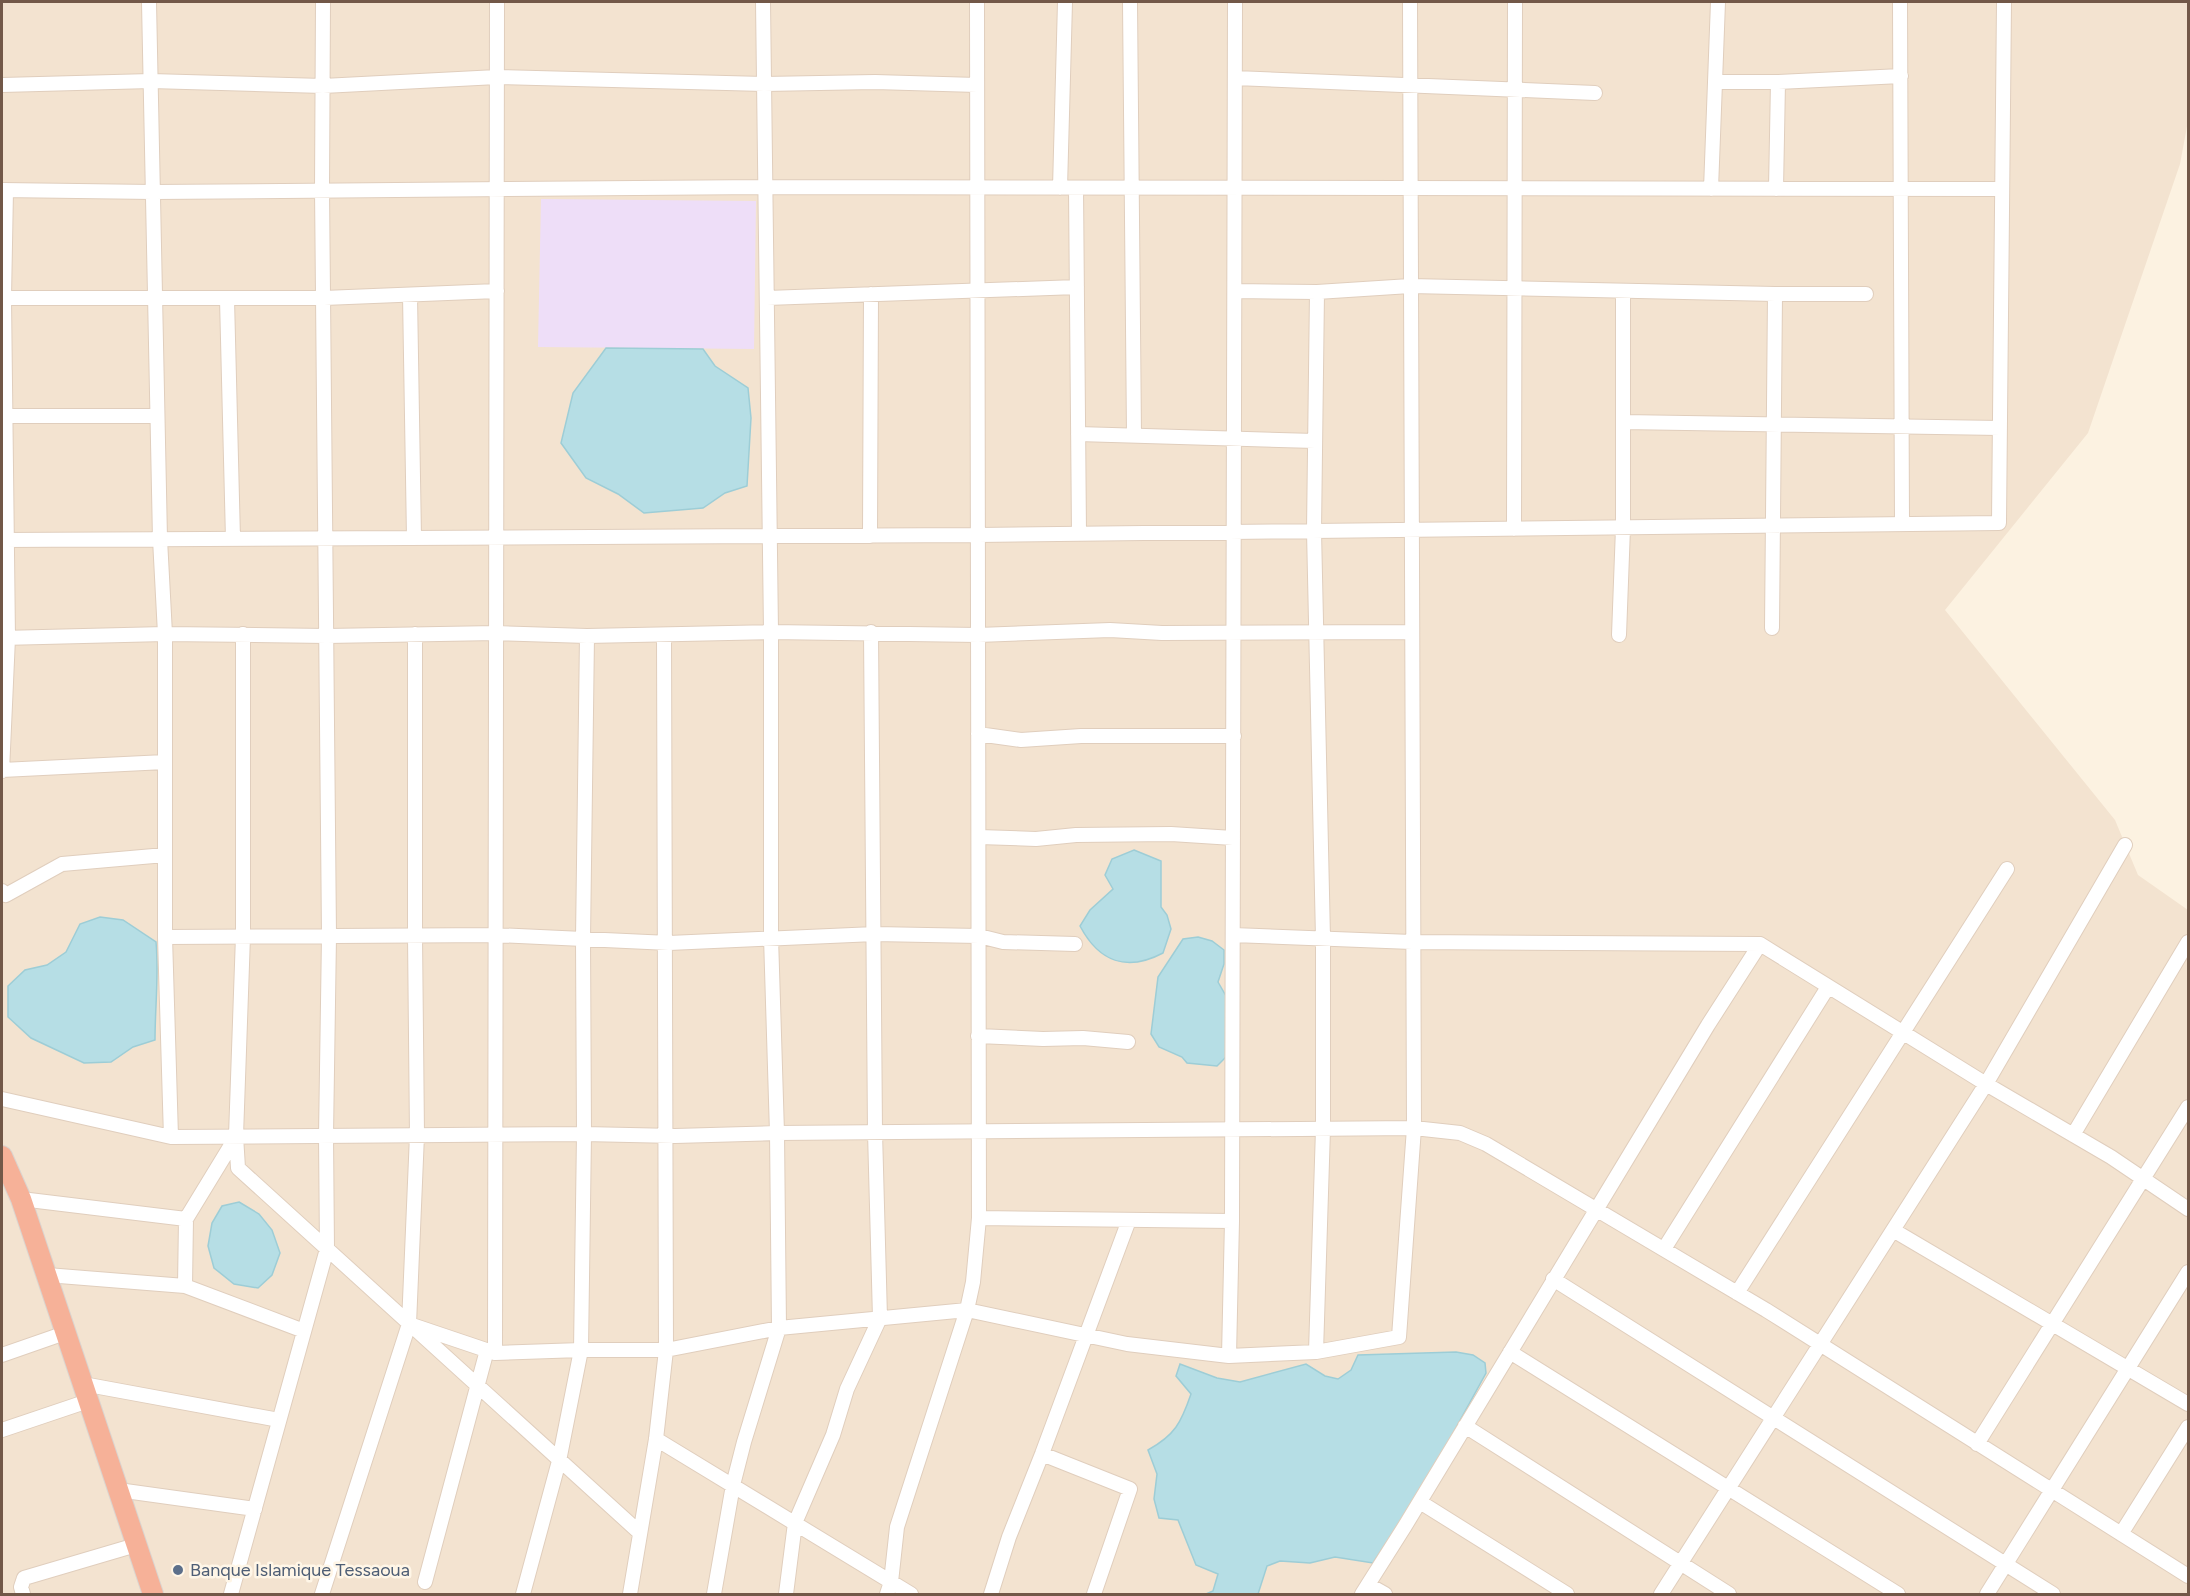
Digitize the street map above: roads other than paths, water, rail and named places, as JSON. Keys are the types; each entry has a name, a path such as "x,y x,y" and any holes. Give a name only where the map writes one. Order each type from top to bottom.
{"highway":[{"path":"4,1166 21,1199 153,1594"}],"street":[{"path":"149,2 160,539 165,634 165,937 171,1137"},
{"path":"231,1594 327,1249 329,936 322,189 323,2"},
{"path":"425,1582 477,1386 491,1351 496,1135 497,2"},
{"path":"714,1594 733,1485 779,1328 777,1133 771,937 771,632 763,2"},
{"path":"889,1588 897,1527 968,1310 974,1282 979,1218 977,2"},
{"path":"1060,188 1065,2"},
{"path":"1130,2 1134,435"},
{"path":"1229,1356 1232,1221 1235,2"},
{"path":"409,1324 491,1351 666,1350 779,1328 968,1310 1126,1344 1229,1356 1316,1352 1400,1337 1414,1128 1410,2"},
{"path":"1514,529 1515,2"},
{"path":"1711,189 1718,2"},
{"path":"1900,2 1902,524"},
{"path":"4,540 870,536 1999,523 2004,2"},
{"path":"1715,82 1778,82 1900,76"},
{"path":"2,86 151,81 323,86 497,77 764,84 875,82 977,85"},
{"path":"1235,78 1595,93"},
{"path":"1776,189 1778,82"},
{"path":"165,762 2,770 5,638 4,190 153,192 765,187 2002,189"},
{"path":"1077,188 1079,534"},
{"path":"1235,291 1317,292 1410,286 1866,294"},
{"path":"766,298 1077,287"},
{"path":"3,298 324,298 496,291"},
{"path":"1619,635 1623,528 1623,291"},
{"path":"1316,1352 1323,1129 1323,938 1314,531 1317,292"},
{"path":"870,536 871,294"},
{"path":"1772,628 1774,294"},
{"path":"410,295 414,538"},
{"path":"227,298 233,538"},
{"path":"3,416 157,416"},
{"path":"1623,422 2000,428"},
{"path":"1078,434 1315,441"},
{"path":"5,638 165,634 327,636 496,633 587,636 771,632 978,635 1110,630 1162,633 1412,632"},
{"path":"786,1594 795,1523 833,1435 847,1389 880,1318 875,1132 871,632"},
{"path":"243,634 243,936 236,1136 238,1168 640,1533"},
{"path":"322,1594 409,1324 417,1135 416,634"},
{"path":"630,1594 656,1439 666,1350 664,635"},
{"path":"523,1594 560,1461 581,1350 587,636"},
{"path":"978,734 1021,740 1081,736 1234,736"},
{"path":"979,837 1036,839 1171,834 1233,838"},
{"path":"1661,1594 1986,1084 2125,845"},
{"path":"2,891 6,895 62,864 165,855"},
{"path":"1737,1293 2007,869"},
{"path":"165,937 496,935 665,943 874,934 979,936 1003,942 1075,944"},
{"path":"1233,935 1412,942 1760,944 1986,1084 2144,1178 2188,1209"},
{"path":"2073,1135 2188,942"},
{"path":"1385,1594 1365,1590 1708,1025 1760,944"},
{"path":"1664,1249 1828,987"},
{"path":"978,1036 1083,1038 1128,1042"},
{"path":"2,1099 171,1137 1414,1128 1460,1133 1486,1144 1597,1208 1737,1293 2188,1576"},
{"path":"1977,1444 2188,1107"},
{"path":"185,1286 186,1219 236,1136"},
{"path":"21,1199 186,1219"},
{"path":"979,1218 1232,1221"},
{"path":"992,1594 1009,1537 1129,1220"},
{"path":"1893,1230 2188,1404"},
{"path":"1987,1594 2188,1272"},
{"path":"46,1275 185,1286 303,1331"},
{"path":"1553,1280 2053,1594"},
{"path":"2,1355 65,1333"},
{"path":"1510,1352 1898,1594"},
{"path":"2,1430 85,1393 279,1420"},
{"path":"1466,1426 1730,1594"},
{"path":"2121,1534 2188,1427"},
{"path":"656,1439 795,1523 889,1588 911,1594"},
{"path":"1042,1454 1130,1490 1094,1594"},
{"path":"118,1490 255,1509"},
{"path":"1420,1502 1567,1594"},
{"path":"24,1594 21,1587 24,1578 136,1545"}],"water":[{"path":"606,348 703,349 715,366 748,388 751,418 747,486 725,493 703,508 644,513 618,494 586,478 561,443 573,393"},
{"path":"1134,850 1161,861 1161,907 1167,915 1171,929 1163,953 1138,962 1126,962 1115,960 1096,948 1080,926 1090,910 1113,889 1105,875 1112,859"},
{"path":"100,917 123,920 156,942 155,1040 133,1047 111,1062 84,1063 31,1038 8,1017 8,986 25,970 47,965 66,952 80,924"},
{"path":"1198,937 1212,941 1224,950 1224,964 1218,982 1226,996 1226,1057 1217,1066 1187,1063 1182,1057 1159,1047 1151,1034 1158,977 1183,939"},
{"path":"239,1202 259,1214 272,1230 280,1253 272,1275 258,1288 234,1284 214,1268 208,1246 212,1223 222,1206"},
{"path":"1456,1352 1473,1355 1485,1363 1486,1373 1424,1486 1373,1563 1335,1557 1310,1563 1280,1561 1267,1566 1258,1594 1206,1594 1213,1591 1218,1574 1196,1565 1178,1520 1159,1518 1154,1499 1157,1474 1148,1450 1165,1439 1176,1427 1191,1394 1176,1376 1180,1364 1217,1378 1240,1382 1306,1364 1325,1376 1338,1379 1351,1370 1358,1355"}],"place":[{"name":"Banque Islamique Tessaoua","path":"178,1570"}]}
